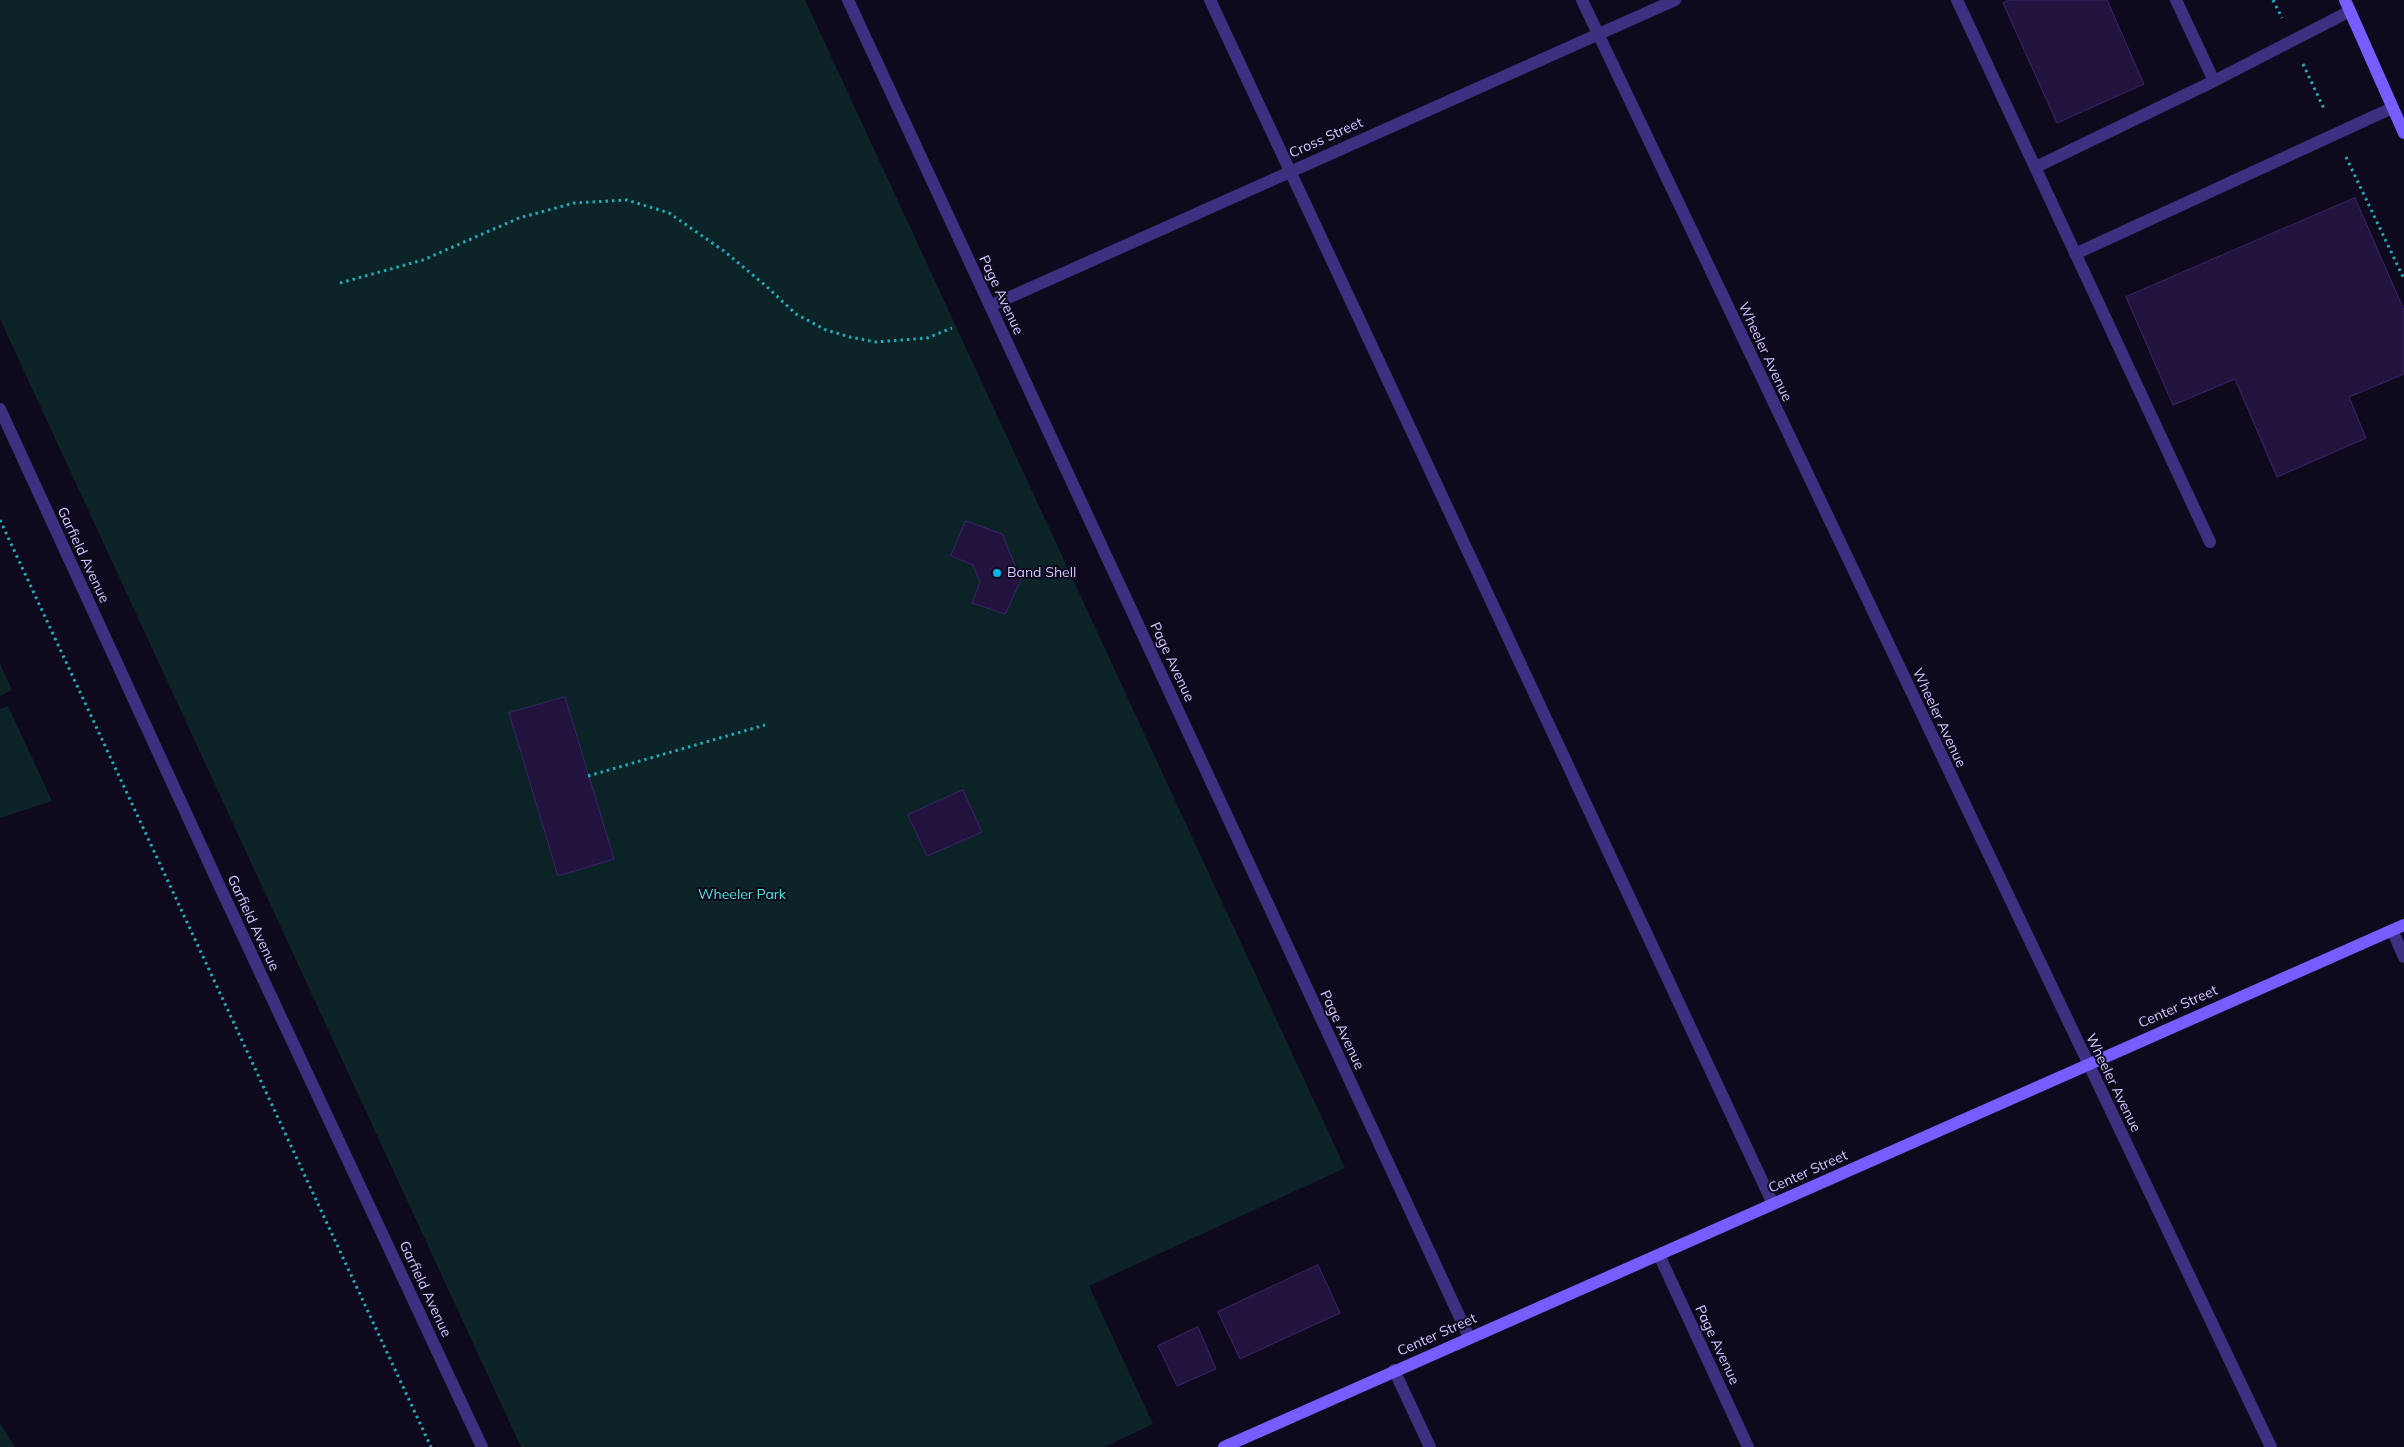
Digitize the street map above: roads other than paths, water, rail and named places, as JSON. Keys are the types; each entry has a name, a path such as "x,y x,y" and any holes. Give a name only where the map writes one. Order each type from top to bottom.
{"street":[{"name":"Page Avenue","path":"848,0 1468,1337"},
{"path":"1210,0 1773,1204"},
{"name":"Wheeler Avenue","path":"1582,0 2271,1447"},
{"name":"Cross Street","path":"990,306 1675,0"},
{"path":"1957,0 2210,542"},
{"path":"2176,0 2214,81"},
{"path":"2036,168 2214,81 2348,6 2404,133"},
{"path":"2075,254 2392,108"},
{"name":"Garfield Avenue","path":"0,409 220,887 482,1447"},
{"name":"Center Street","path":"1224,1447 1468,1337 1659,1255 2404,925"},
{"path":"2392,930 2404,957"},
{"name":"Page Avenue","path":"1659,1255 1748,1447"},
{"path":"1394,1370 1430,1447"}],"place":[{"name":"Band Shell","path":"997,573"}],"park label":[{"name":"Wheeler Park","path":"742,895"}]}
